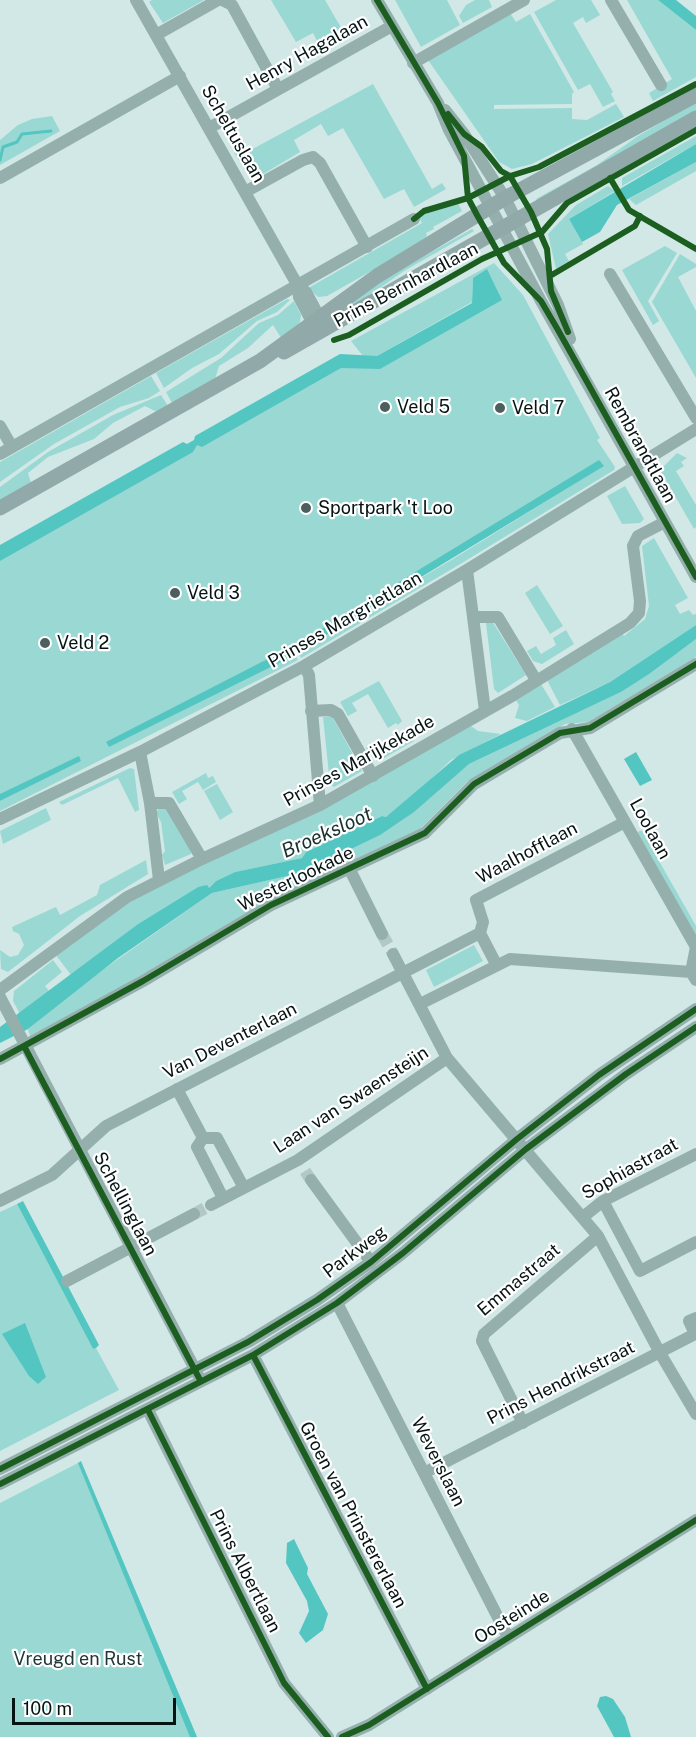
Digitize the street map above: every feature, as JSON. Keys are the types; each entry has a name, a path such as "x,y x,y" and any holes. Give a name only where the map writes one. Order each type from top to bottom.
{"main road":[{"name":"Prins Bernhardlaan","path":"0,508 260,362 319,323 377,276 505,198 696,95"},
{"name":"Prins Bernhardlaan","path":"319,323 509,226 696,118"}],"street":[{"name":"Scheltuslaan","path":"136,0 298,286 306,292 319,323"},
{"path":"156,35 218,0"},
{"path":"222,0 232,5 279,89"},
{"path":"377,0 438,103"},
{"path":"413,63 524,0"},
{"path":"611,0 661,85"},
{"name":"Henry Hagalaan","path":"209,128 392,26"},
{"path":"0,178 180,76"},
{"name":"Rembrandtlaan","path":"438,103 464,134 505,198 509,226"},
{"name":"Rembrandtlaan","path":"438,103 449,129 492,207 509,226 558,305 576,359 696,577"},
{"path":"245,192 303,160 314,157 320,163 367,247"},
{"path":"0,454 414,219"},
{"path":"610,274 696,418"},
{"path":"0,426 12,447"},
{"name":"Prinses Margrietlaan","path":"0,819 140,752 304,666 467,570 696,429"},
{"name":"Prinses Marijkekade","path":"0,990 88,924 159,880 320,806 486,711 630,623 639,613 640,601 633,546 638,536 665,522"},
{"path":"467,570 486,711"},
{"path":"474,617 498,617 536,680"},
{"name":"Westerlookade","path":"0,1059 23,1042 143,981 271,905 425,833 471,786 560,733 572,729 590,728 696,664"},
{"path":"304,666 309,675 320,806"},
{"path":"311,711 331,710 338,714 373,776"},
{"name":"Loolaan","path":"572,729 696,947 694,976"},
{"path":"140,752 150,803 159,880"},
{"path":"150,803 169,802 201,859"},
{"name":"Waalhofflaan","path":"480,933 483,922 476,900 625,822"},
{"path":"349,868 382,934"},
{"path":"480,933 496,964"},
{"name":"Van Deventerlaan","path":"0,1202 52,1175 105,1126 480,933"},
{"path":"393,954 447,1058 598,1236 660,1353 696,1413"},
{"path":"420,1004 510,959 694,976"},
{"name":"Schellinglaan","path":"0,997 201,1382"},
{"name":"Parkweg","path":"0,1469 195,1370 286,1320 371,1262 517,1139 599,1076 696,1009"},
{"name":"Parkweg","path":"0,1484 253,1355 337,1303 403,1253 526,1149 626,1074 696,1027"},
{"name":"Laan van Swaensteijn","path":"211,1205 244,1188 304,1170 447,1058"},
{"path":"177,1089 203,1138"},
{"path":"203,1138 217,1138 244,1188"},
{"path":"203,1138 197,1147 223,1198"},
{"name":"Sophiastraat","path":"583,1217 603,1201 696,1154"},
{"path":"304,1170 371,1262"},
{"path":"603,1201 640,1271 696,1242"},
{"path":"67,1281 194,1214"},
{"name":"Emmastraat","path":"523,1423 482,1341 484,1334 598,1236"},
{"name":"Weverslaan","path":"337,1303 508,1637"},
{"name":"Prins Hendrikstraat","path":"424,1473 695,1334 693,1319"},
{"name":"Groen van Prinstererlaan","path":"253,1355 427,1689"},
{"name":"Prins Albertlaan","path":"148,1410 285,1683 328,1737"},
{"name":"Oosteinde","path":"342,1737 369,1725 696,1520"}],"green space":[{"path":"152,0 204,0 163,23 149,2"},
{"path":"271,0 325,0 347,38 323,52 313,33 296,42"},
{"path":"395,0 447,0 460,25 421,47"},
{"path":"475,0 489,0 492,7 463,23 459,16 466,5"},
{"path":"556,0 591,0 600,15 586,23 583,17 573,23 613,92 611,94 615,101 603,107 590,84 578,90 534,12"},
{"path":"627,0 658,0 696,30 696,77 653,101 649,93 672,79"},
{"path":"510,13 516,22 530,14 574,92 572,104 494,105 494,109 572,108 572,119 587,120 616,104 624,117 532,164 512,169 499,162 428,60"},
{"path":"373,84 432,189 442,183 446,189 414,207 404,189 384,199 343,128 328,136 321,124 294,140 300,152 255,179 249,178 253,176 250,169 245,171 232,149 240,145 247,152"},
{"path":"696,102 696,112 538,201 536,199 597,165 638,136"},
{"path":"52,116 60,131 0,165 0,140 18,125 32,119"},
{"path":"696,136 696,144 622,186 622,178"},
{"path":"696,162 696,171 636,205 629,199"},
{"path":"608,186 615,191 569,219 583,244 565,254 569,261 556,269 548,234 576,205"},
{"path":"458,203 462,211 433,227 434,229 426,233 427,236 412,248 327,296 318,297 310,290 310,287 422,223 419,217 436,208"},
{"path":"472,229 474,231 404,271 334,320 327,315 359,293"},
{"path":"665,246 677,253 648,301 659,321 653,325 622,270"},
{"path":"680,254 696,264 696,267 678,277 696,311 696,378 652,302"},
{"name":"Sportpark 't Loo","path":"494,263 523,295 600,438 597,440 615,467 614,470 301,658 297,651 453,559 603,466 286,656 108,746 295,654 298,660 0,811 0,801 81,761 0,798 0,553 344,359 380,361 499,294 487,270 473,278 472,302 377,356 363,356 351,341"},
{"path":"287,299 290,300 277,312 257,321 219,354 192,368 164,388 156,373"},
{"path":"294,301 301,315 300,322 283,341 273,325 248,348 219,366 215,379 172,403 166,392 221,358 259,323 278,315"},
{"path":"151,376 160,391 149,398 120,407 54,444 0,482 0,462"},
{"path":"161,395 168,406 157,412 145,406 113,423 94,439 48,457 28,473 31,483 0,501 0,487 48,452 113,415"},
{"path":"677,453 687,458 681,462 684,466 676,471 696,505 696,527 694,529 660,470"},
{"path":"625,486 644,519 640,523 622,524 607,496"},
{"path":"654,538 688,598 675,605 680,614 689,610 693,615 696,614 696,625 610,682 560,705 547,680 622,633 624,636 645,619 649,606 642,546"},
{"path":"537,585 563,626 550,634 525,593"},
{"path":"492,621 526,675 498,693 494,689 486,623"},
{"path":"566,630 574,644 542,664 533,661 527,651 536,646 541,654 556,645 553,638"},
{"path":"696,639 696,657 588,722 565,724 467,782 420,829 259,905 116,990 30,1036 28,1029 84,983 212,893 301,873 443,785 469,764 621,692"},
{"path":"379,681 402,721 398,725 396,723 388,728 368,694 352,703 357,711 348,716 340,702"},
{"path":"541,684 555,707 527,721 515,718 519,705 515,699"},
{"path":"332,716 362,771 334,787 330,784 323,717"},
{"path":"471,726 478,731 501,734 451,760 407,802 386,817 382,816 306,852 302,858 235,872 216,881 209,888 198,887 138,924 71,975 55,954 119,908 151,889"},
{"path":"405,729 414,741 379,761 374,760 366,748 375,743 380,752 396,743 393,736"},
{"path":"130,768 134,769 139,810 135,812 118,778 62,805 59,802"},
{"path":"206,773 208,778 213,776 216,782 203,790 198,782 182,791 187,799 179,804 172,792"},
{"path":"217,784 233,812 220,820 204,791"},
{"path":"46,808 51,820 3,844 0,831"},
{"path":"159,808 166,808 191,851 191,854 165,865 162,855 165,851 161,822 156,813"},
{"path":"642,831 696,926 696,936 638,833"},
{"path":"146,860 148,874 80,916 8,972 1,969 0,950 10,957 18,955 24,945 19,934 13,931 12,927 56,907 60,915 97,895 100,885"},
{"path":"474,945 483,961 434,987 426,970"},
{"path":"53,960 62,972 45,986 50,992 20,1014 13,1001 14,991"},
{"path":"17,1204 93,1349 96,1348 119,1390 0,1451 0,1212"},
{"name":"Vreugd en Rust","path":"80,1462 197,1737 0,1737 0,1503"}],"shaded area":[{"path":"658,0 676,0 696,16 696,30"},
{"path":"696,144 696,162 617,205 600,232 582,242 569,219"},
{"path":"487,269 502,300 380,369 341,368 202,447 197,445 193,452 0,561 0,545 183,442 187,444 194,440 195,436 340,354 377,356 472,303 473,278"},
{"path":"599,460 604,466 306,647 302,641"},
{"path":"696,625 696,639 649,674 621,692 469,764 414,812 380,835 301,873 212,893 118,958 28,1029 0,1043 0,1027 138,924 198,887 207,885 209,888 216,881 235,872 302,858 306,852 382,816 386,817 459,755 610,682"},
{"path":"285,650 289,658 109,747 106,742"},
{"path":"636,752 652,780 640,786 624,759"},
{"path":"79,756 81,761 0,801 0,794"},
{"path":"23,1201 99,1345 96,1348 93,1349 17,1204"},
{"path":"25,1323 46,1377 38,1384 29,1376 2,1334"},
{"path":"81,1461 197,1737 190,1737 78,1463"},
{"path":"294,1539 308,1568 307,1574 328,1614 323,1630 306,1643 299,1633 309,1611 307,1601 286,1563 287,1543"},
{"path":"606,1696 613,1699 625,1717 631,1737 614,1737 597,1706 600,1697"}],"waterway":[{"path":"0,160 3,147 17,142 22,134 51,131"}],"tunnel":[{"path":"382,934 393,954"},
{"path":"305,1171 311,1180"},
{"path":"194,1214 211,1205"}],"cycle path":[{"path":"377,0 438,103 464,156 468,198 477,215 504,263 541,301 696,577"},
{"path":"414,219 424,211 468,198 510,176 539,167 696,84"},
{"path":"448,114 464,134 482,147 501,171 510,176 531,212 547,249 551,291 568,332"},
{"path":"334,340 349,335 482,259 542,232 567,203 696,130"},
{"path":"610,178 629,210 696,249"},
{"path":"550,276 635,226 640,216"},
{"path":"0,1059 143,981 271,905 425,833 474,784 560,733 590,728 696,664"},
{"path":"0,1469 248,1342 317,1300 371,1262 517,1139 599,1075 696,1009"},
{"path":"0,1484 253,1355 337,1303 403,1253 526,1149 626,1074 696,1027"},
{"path":"24,1046 199,1378"},
{"path":"253,1355 427,1689"},
{"path":"148,1410 284,1683 328,1737"},
{"path":"342,1737 369,1725 696,1520"}],"place":[{"name":"Veld 5","path":"385,407"},
{"name":"Veld 7","path":"500,408"},
{"name":"Sportpark 't Loo","path":"306,508"},
{"name":"Veld 3","path":"175,593"},
{"name":"Veld 2","path":"45,643"}],"water label":[{"name":"Broeksloot","path":"327,833"}]}
